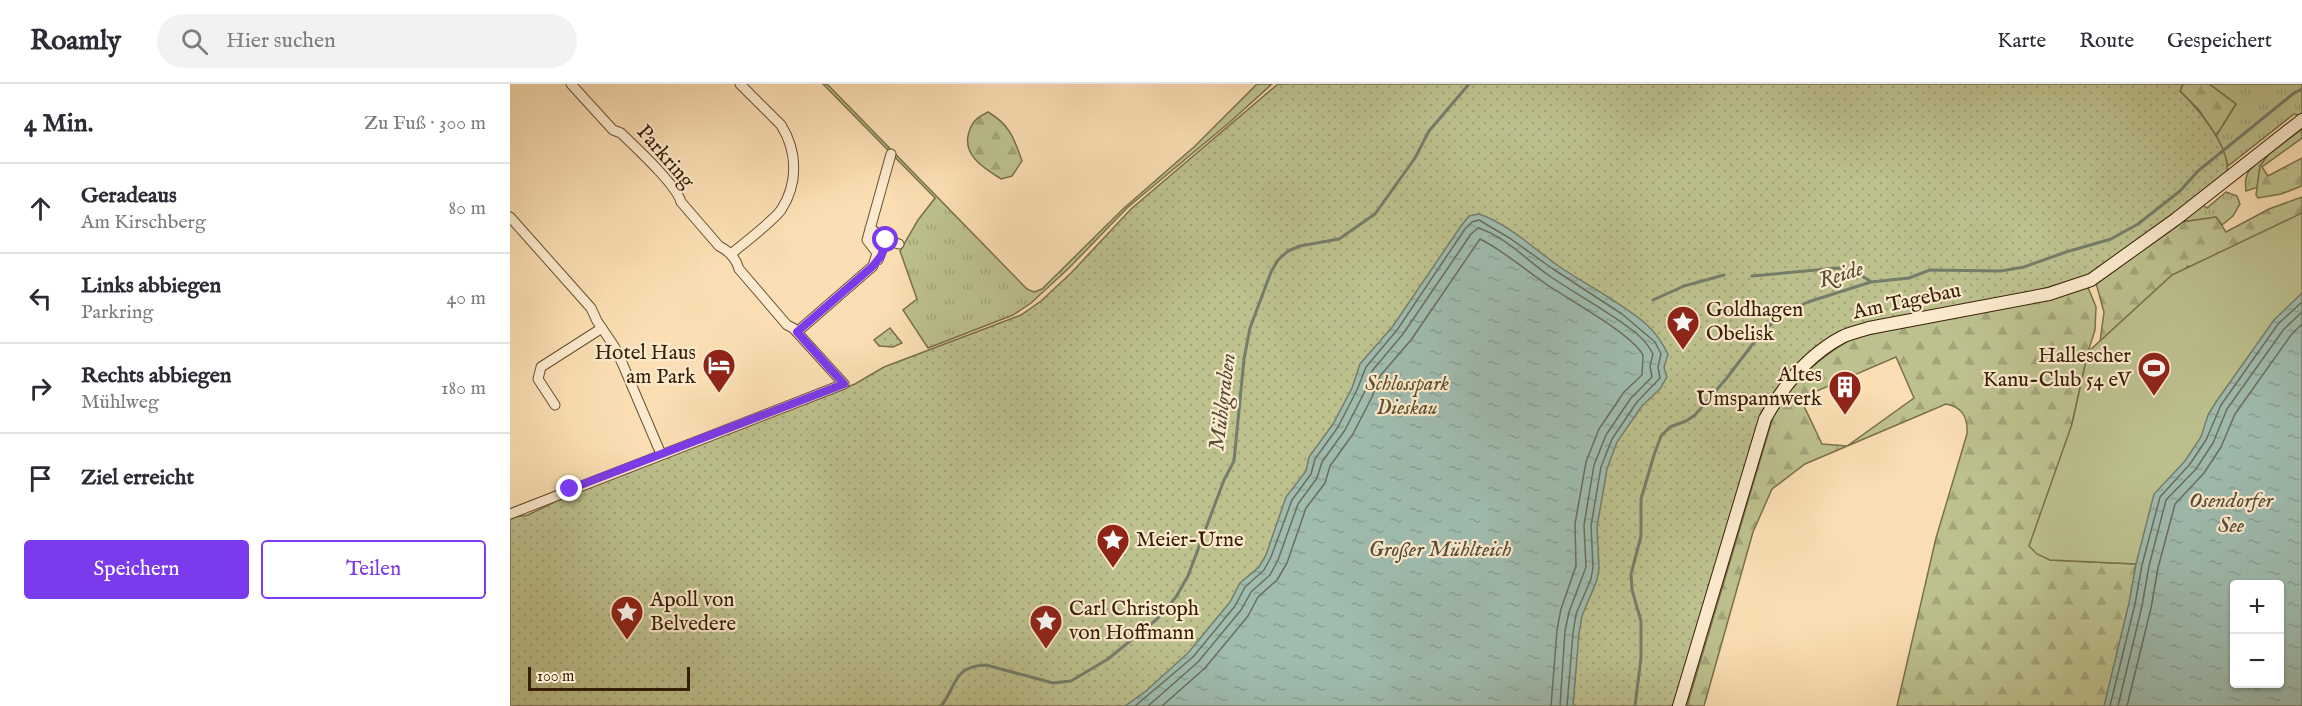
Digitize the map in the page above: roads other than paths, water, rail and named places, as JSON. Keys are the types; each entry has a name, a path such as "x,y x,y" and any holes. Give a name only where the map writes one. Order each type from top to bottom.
{"street":[{"name":"Parkring","path":"572,84 614,130 621,133 657,169 718,246 731,254 737,261 739,269 787,325 797,332 844,384 661,454"},
{"path":"731,254 780,211 794,180 793,157 786,133 781,125 740,84"},
{"name":"Am Tagebau","path":"1679,706 1765,419 1781,391 1800,370 1842,337 1869,328 2049,294 2091,280 2176,219 2302,120"},
{"path":"873,266 877,254 867,240 891,154"},
{"path":"510,217 591,308 623,365 661,454 510,514"},
{"path":"870,228 886,240 899,244"},
{"path":"797,332 873,266 881,256 886,240"},
{"path":"555,405 538,378 541,367 602,328"}],"water":[{"name":"Großer Mühlteich","path":"1479,214 1510,230 1557,265 1636,316 1656,334 1668,354 1664,367 1667,377 1660,389 1642,406 1617,442 1607,469 1597,527 1599,568 1597,580 1582,616 1573,706 1125,706 1146,691 1188,653 1230,602 1240,583 1259,567 1266,555 1286,497 1306,471 1309,457 1333,424 1352,388 1360,364 1393,326 1461,226 1469,216"},
{"name":"Osendorfer See","path":"2302,293 2302,706 2104,706 2154,494 2185,461 2201,437 2208,415 2274,320"}],"waterway":[{"name":"Mühlgraben","path":"941,706 961,673 975,666 986,665 1053,683 1071,681 1108,659 1157,619 1176,597 1188,576 1224,480 1234,461 1244,359 1250,328 1271,272 1278,260 1288,251 1300,246 1339,239 1375,214 1415,158 1429,131 1469,84"},
{"name":"Reide","path":"1635,706 1641,658 1641,621 1632,590 1631,574 1641,536 1641,499 1654,455 1661,436 1670,427 1695,415 1762,332 1784,313 1808,302 1871,282 1909,278 1930,270 2001,271 2024,267 2111,239 2138,224 2180,191 2198,171 2294,93 2302,89"},
{"path":"1752,276 1838,268 1854,271 1870,281"},
{"path":"1653,300 1684,286 1724,275"}],"place":[{"name":"Goldhagen Obelisk","path":"1683,351"},
{"name":"Hotel Haus am Park","path":"719,394"},
{"name":"Hallescher Kanu-Club 54 eV","path":"2154,397"},
{"name":"Altes Umspannwerk","path":"1845,416"},
{"name":"Meier-Urne","path":"1113,569"},
{"name":"Apoll von Belvedere","path":"627,641"},
{"name":"Carl Christoph von Hoffmann","path":"1046,650"}],"park label":[{"name":"Schlosspark Dieskau","path":"1407,396"}]}
